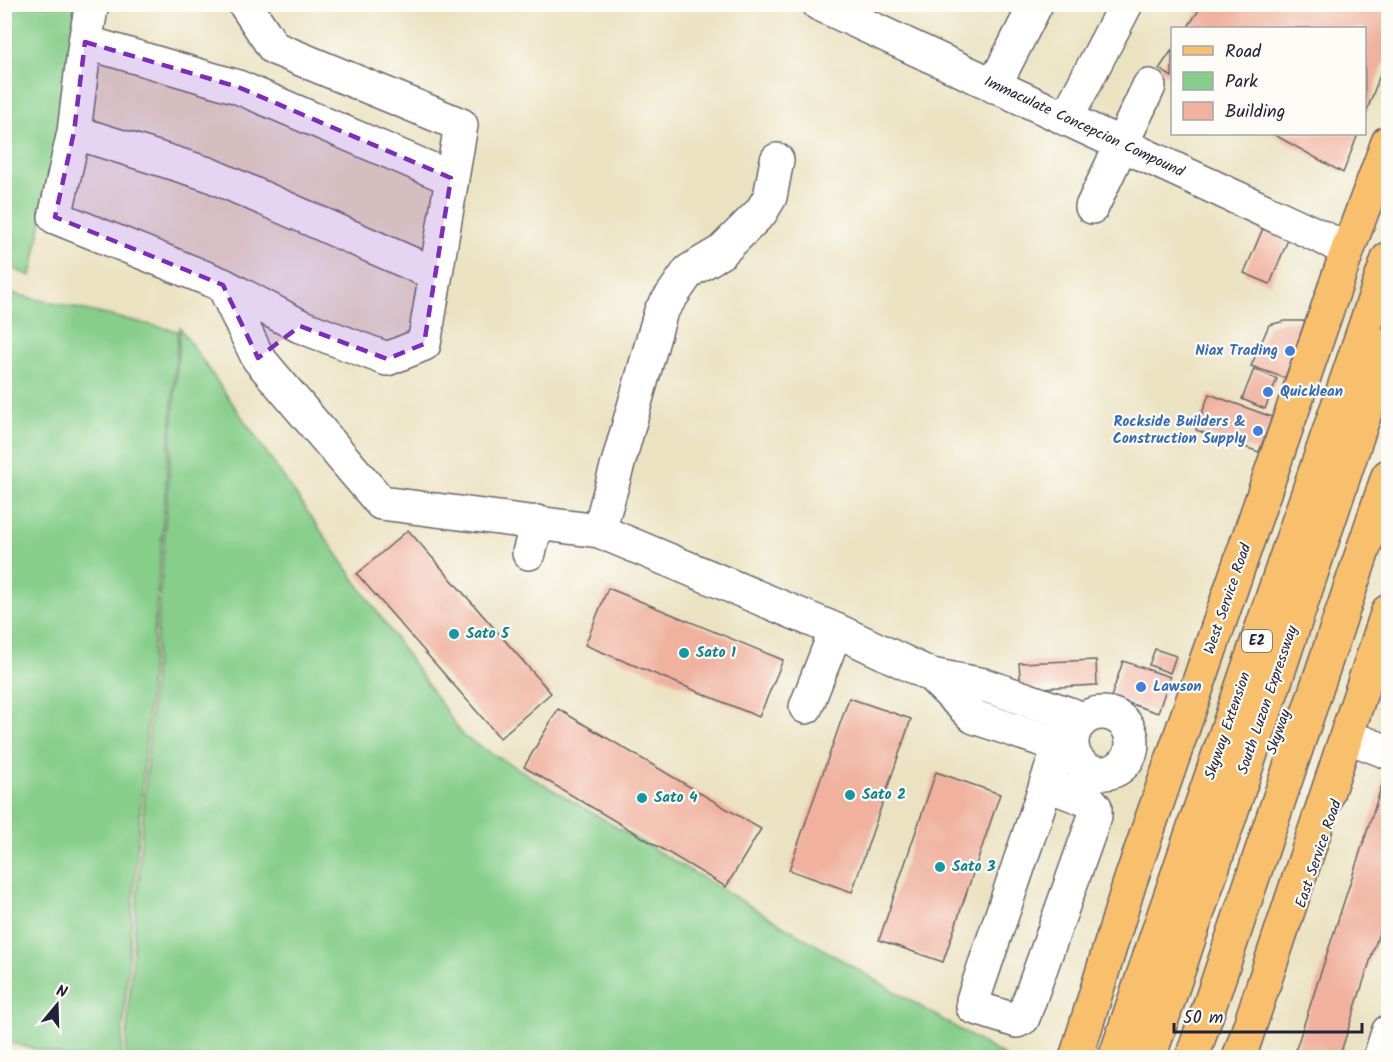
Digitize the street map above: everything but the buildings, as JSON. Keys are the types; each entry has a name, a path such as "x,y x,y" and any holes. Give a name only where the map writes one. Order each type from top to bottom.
{"main road":[{"name":"West Service Road","path":"1076,1058 1130,882 1347,252 1389,142"},
{"name":"Skyway Extension","path":"1115,1058 1389,259"},
{"name":"South Luzon Expressway","path":"1149,1058 1389,344"},
{"name":"Skyway","path":"1169,1058 1389,407"},
{"name":"Skyway","path":"1192,1058 1389,476"},
{"path":"1215,1058 1389,543"},
{"path":"1239,1058 1389,610"},
{"name":"East Service Road","path":"1248,1058 1374,746 1389,650"}],"street":[{"path":"92,4 74,132 55,217 223,285 300,326 387,359 424,345 460,124 274,48 245,4"},
{"name":"Immaculate Concepcion Compound","path":"819,4 1332,242 1347,252"},
{"path":"994,86 1036,4"},
{"path":"1066,119 1126,4"},
{"path":"85,42 238,87 451,178"},
{"path":"1092,207 1149,86"},
{"path":"74,132 208,174 435,274"},
{"path":"598,531 660,311 689,272 721,252 761,212 770,197 777,160"},
{"path":"223,285 258,358 381,503 598,531 836,630 931,675 984,685 1077,717 1108,713 1123,721 1132,735 1131,752 1120,767 1102,772 1084,766 1066,748 974,717 931,675"},
{"path":"258,358 300,326"},
{"path":"529,554 537,522"},
{"path":"806,707 836,630"},
{"path":"1046,784 1090,801 1095,807 1095,816 1023,1018 1017,1021 974,1007 972,1004 1046,784 1074,733 1077,717"},
{"path":"1131,752 1172,764"},
{"path":"1380,1058 1389,1032"}],"highlighted area":[{"path":"85,42 238,87 451,178 424,344 387,359 300,326 258,358 223,285 55,217 74,132"}],"green space":[{"path":"5,5 84,5 31,276 5,266"},
{"path":"5,292 178,331 121,1057 69,1057 5,1042"},
{"path":"180,328 464,737 1006,1057 125,1057"}],"place":[{"name":"Niax Trading","path":"1290,351"},
{"name":"Quicklean","path":"1268,392"},
{"name":"Rockside Builders & Construction Supply","path":"1258,431"},
{"name":"Sato 5","path":"454,634"},
{"name":"Sato 1","path":"684,653"},
{"name":"Lawson","path":"1141,687"},
{"name":"Sato 2","path":"850,795"},
{"name":"Sato 4","path":"642,798"},
{"name":"Sato 3","path":"940,867"}]}
